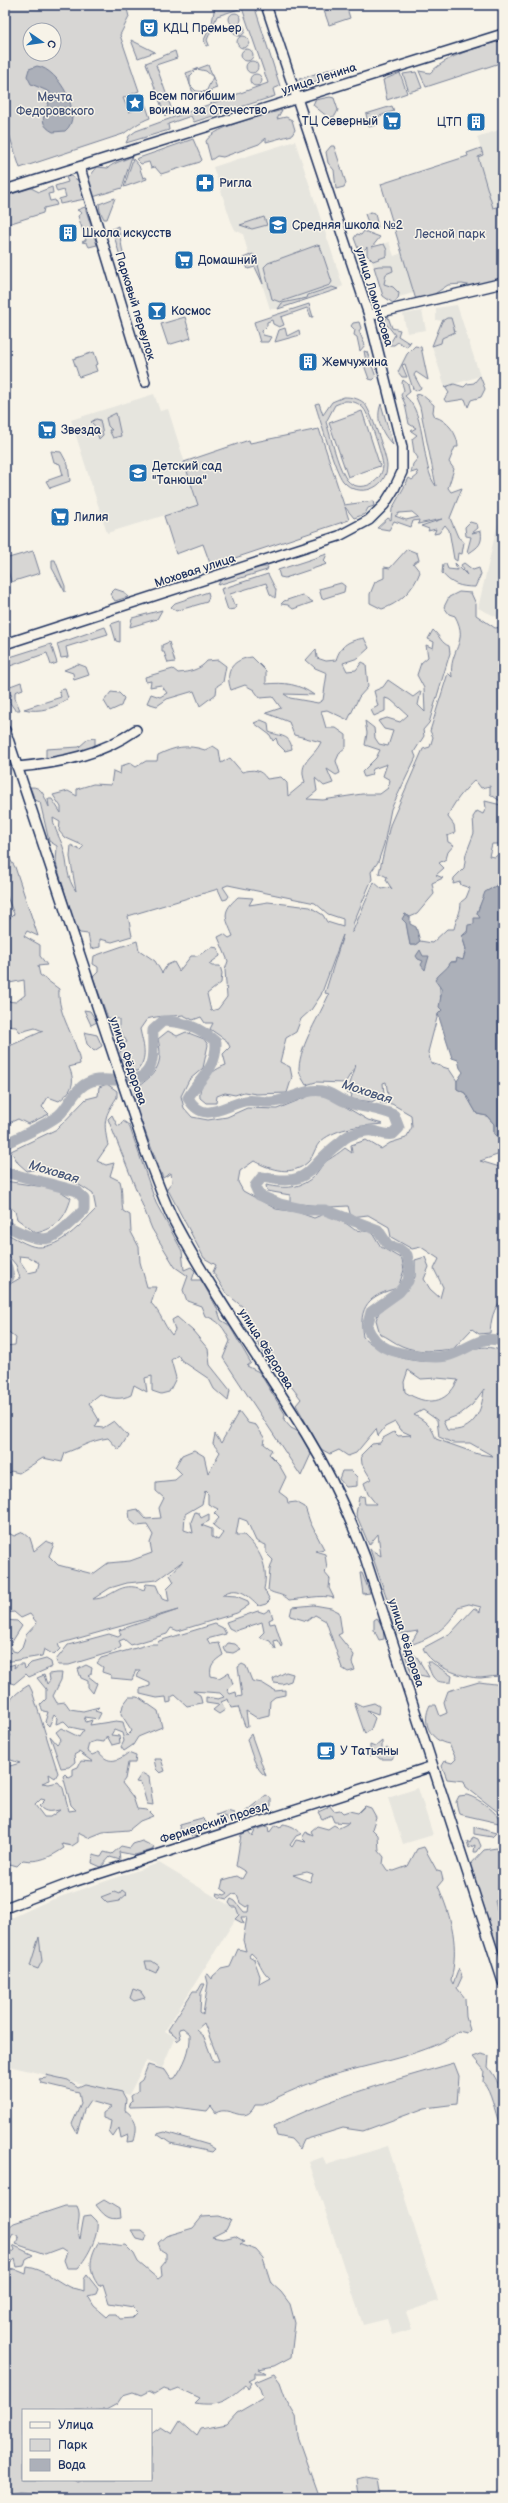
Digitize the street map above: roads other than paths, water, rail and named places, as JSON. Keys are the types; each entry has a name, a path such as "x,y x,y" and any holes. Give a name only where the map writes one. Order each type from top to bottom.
{"street":[{"name":"улица Ломоносова","path":"266,5 369,315 402,447 402,472 384,505"},
{"name":"улица Ленина","path":"5,190 80,168 503,34"},
{"name":"Парковый переулок","path":"80,168 145,382"},
{"path":"369,315 503,284"},
{"name":"Моховая улица","path":"5,644 339,536 369,520 384,505"},
{"name":"улица Фёдорова","path":"5,730 145,1150 174,1222 307,1435 340,1498 366,1557 503,1982"},
{"path":"18,767 57,763 96,752 116,743 136,730"},
{"name":"Фермерский проезд","path":"5,1908 83,1878 433,1766"}],"water":[{"path":"37,66 45,69 53,75 67,94 71,105 72,115 70,124 65,131 53,132 47,128 44,123 43,118 50,98 50,92 31,84 27,76 29,69"},
{"path":"503,871 503,1143 494,1134 494,1124 487,1116 477,1114 465,1093 457,1089 457,1081 463,1072 460,1068 458,1060 452,1058 438,1014 442,1010 439,1007 442,990 435,980 451,962 456,962 457,958 463,960 466,949 462,936 467,933 468,925 474,924 474,918 480,918 477,913 485,892 496,886 500,879 497,877"},
{"path":"405,914 410,917 410,924 416,927 420,941 415,945 410,945 406,923 402,919"},
{"path":"420,950 423,956 429,956 425,970 421,965 423,961 418,959 416,956"}],"waterway":[{"name":"Моховая","path":"5,1144 57,1117 65,1109 78,1090 86,1083 99,1080 126,1081 139,1078 145,1074 151,1065 153,1054 153,1030 163,1021 192,1026 216,1042 216,1051 211,1066 188,1098 200,1111 214,1112 237,1103 248,1101 278,1101 309,1091 316,1091 332,1094 344,1101 394,1115 399,1128 393,1134 370,1131 349,1136 306,1174 299,1178 278,1180 262,1177 255,1186 259,1195 280,1204 307,1210 325,1210 378,1230 388,1245 399,1249 407,1255 410,1269 408,1281 399,1292 371,1312 367,1327 375,1340 384,1347 394,1351 417,1356 433,1357 454,1354 488,1339 503,1342"},
{"name":"Моховая","path":"5,1172 77,1191 84,1199 84,1210 63,1229 48,1238 41,1239 31,1237 5,1225"},
{"name":"Моховая","path":"5,1264 9,1277 5,1283"}],"place":[{"name":"КДЦ Премьер","path":"149,28"},
{"name":"Всем погибшим воинам за Отечество","path":"135,103"},
{"name":"ТЦ Северный","path":"392,121"},
{"name":"ЦТП","path":"476,122"},
{"name":"Ригла","path":"205,183"},
{"name":"Средняя школа №2","path":"278,225"},
{"name":"Школа искусств","path":"68,233"},
{"name":"Домашний","path":"184,260"},
{"name":"Космос","path":"157,311"},
{"name":"Жемчужина","path":"308,362"},
{"name":"Звезда","path":"47,430"},
{"name":"Детский сад \"Танюша\"","path":"138,473"},
{"name":"Лилия","path":"60,517"},
{"name":"У Татьяны","path":"326,1751"}],"park label":[{"name":"Мечта Федоровского","path":"55,104"},
{"name":"Лесной парк","path":"450,234"}]}
